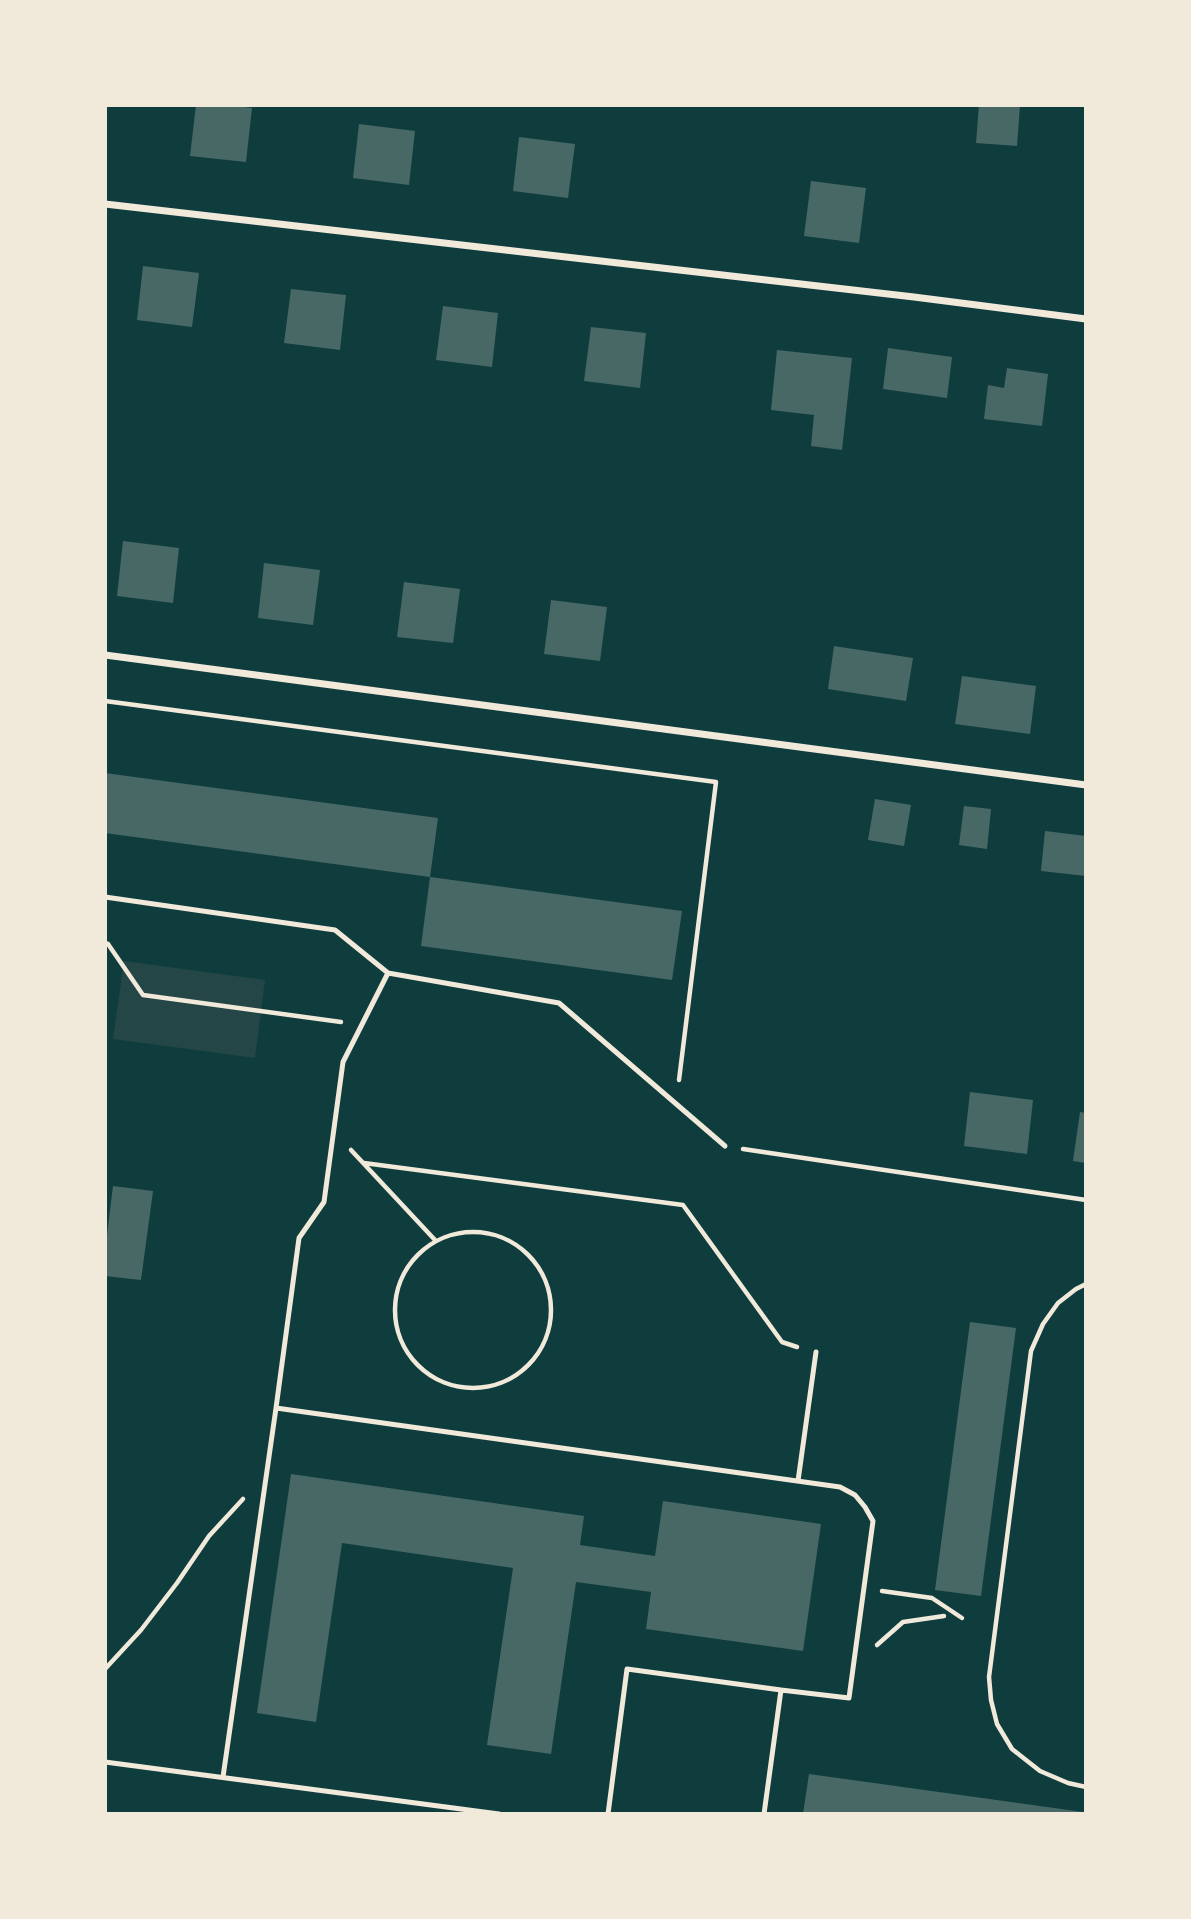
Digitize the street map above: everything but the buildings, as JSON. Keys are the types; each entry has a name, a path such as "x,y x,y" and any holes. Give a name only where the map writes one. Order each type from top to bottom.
{"street":[{"path":"105,204 1086,319"},
{"path":"105,655 1086,785"}],"lane":[{"path":"105,897 335,930 388,973 559,1003 725,1146"},
{"path":"223,1777 299,1238 324,1202 343,1062 388,973"},
{"path":"798,1481 816,1352"},
{"path":"276,1408 840,1486 855,1495 865,1507 873,1521 849,1698 628,1669 608,1814"},
{"path":"764,1814 781,1690"},
{"path":"105,1762 499,1814"}],"path":[{"path":"105,701 716,782 676,1104"},
{"path":"105,943 143,996 343,1022"},
{"path":"334,1131 435,1240"},
{"path":"725,1146 1086,1200"},
{"path":"364,1163 683,1205 782,1342 816,1352"},
{"path":"484,1231 507,1239 528,1252 542,1272 551,1295 552,1320 545,1343 531,1363 511,1379 488,1387 463,1388 439,1381 419,1367 404,1348 395,1324 395,1299 402,1275 416,1255 435,1240 459,1232 484,1231"},
{"path":"1086,1284 1058,1303 1043,1324 1031,1351 989,1676 997,1724 1012,1749 1040,1771 1068,1783 1086,1787"},
{"path":"105,1669 141,1630 209,1536 267,1473"},
{"path":"864,1588 932,1598 962,1618"},
{"path":"851,1682 879,1642 904,1622 944,1616"}],"shaded area":[{"path":"124,961 265,980 255,1058 113,1039"}]}
